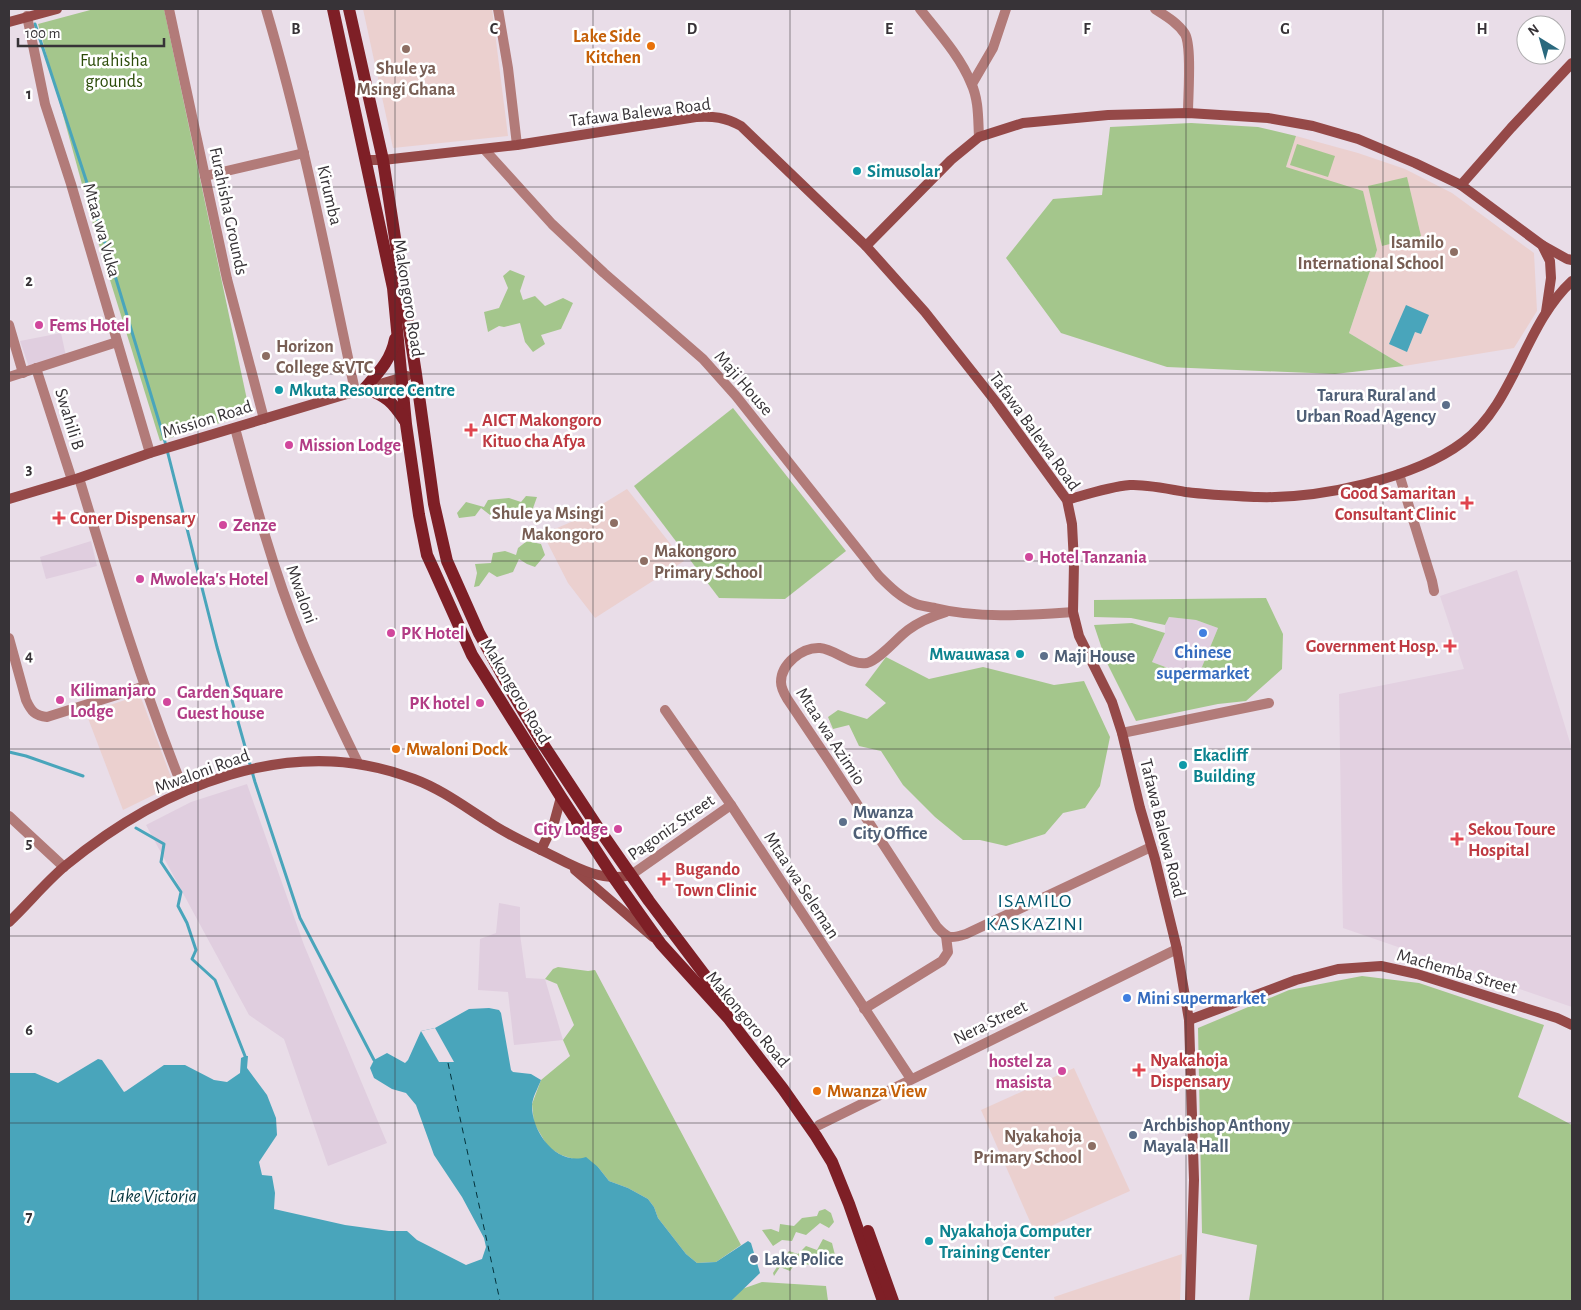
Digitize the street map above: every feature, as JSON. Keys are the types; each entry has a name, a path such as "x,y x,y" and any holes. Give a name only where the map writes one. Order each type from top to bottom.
{"main road":[{"name":"Makongoro Road","path":"333,9 393,288 406,424 419,515 427,555 472,655 614,878 661,944 728,1019 783,1089 832,1162 883,1301"},
{"name":"Makongoro Road","path":"349,9 383,160 434,504 447,561 479,633 541,741 631,876 819,1125 839,1156 893,1301"},
{"path":"360,389 383,367 393,351 397,331"},
{"path":"360,389 385,396 398,409 406,424"}],"street":[{"path":"9,22 57,9"},
{"name":"Furahisha Grounds","path":"169,9 229,288 264,419"},
{"name":"Kirumba","path":"266,9 282,62 360,389"},
{"path":"498,9 508,68 516,145"},
{"path":"920,9 957,58 972,84 978,107 979,137"},
{"path":"972,84 993,48 1006,9"},
{"path":"1155,9 1176,23 1186,35 1189,51 1188,113"},
{"name":"Mtaa wa Vuka","path":"27,16 45,104 72,184 117,342 155,451"},
{"path":"1461,186 1511,128 1572,63"},
{"path":"866,246 951,160 979,137 1023,123 1108,115 1188,113 1268,118 1313,126 1366,143 1415,163 1461,186 1542,245 1572,260"},
{"name":"Tafawa Balewa Road","path":"366,160 383,160 516,145 696,117 714,116 728,119 741,126 866,246 925,312 996,402 1067,500 1072,524 1074,564 1073,612 1079,636 1112,702 1122,733 1177,949 1189,1020 1194,1180 1190,1301"},
{"name":"Maji House","path":"484,149 552,224 604,273 703,359 736,396 879,576 895,591 916,604 947,612 1022,615 1073,612"},
{"path":"205,176 304,153"},
{"path":"1542,245 1550,261 1551,278 1546,312"},
{"path":"1067,500 1103,489 1132,485 1198,493 1260,497 1310,494 1357,486 1399,474 1440,457 1464,442 1485,422 1509,383 1546,312 1572,281"},
{"path":"9,325 23,373"},
{"path":"9,377 117,342"},
{"name":"Swahili B","path":"36,368 76,479"},
{"name":"Mission Road","path":"9,499 76,479 155,451 416,374"},
{"name":"Mwaloni","path":"235,428 275,568 294,620 328,701 358,763"},
{"path":"1399,474 1434,591"},
{"path":"76,479 162,736 184,791"},
{"name":"Mtaa wa Azimio","path":"946,936 937,927 788,700 782,690 781,682 787,664 808,649 821,648 854,662 866,663 876,658 909,629 927,618 947,612"},
{"path":"9,638 26,700 30,710 37,716 47,717 145,686"},
{"path":"1122,733 1269,703"},
{"name":"Mtaa wa Seleman","path":"665,710 731,805 911,1079"},
{"name":"Mwaloni Road","path":"9,922 64,867 114,829 150,808 184,791 242,771 264,766 312,761 358,763 382,768 416,779 456,800 499,828 568,863 594,874 614,878 631,876"},
{"path":"540,850 554,823 561,797"},
{"name":"Pagoniz Street","path":"631,876 731,805"},
{"path":"9,816 64,867"},
{"path":"864,1010 942,961 948,952 946,936 956,938 966,934 1151,846"},
{"path":"568,863 661,944"},
{"name":"Nera Street","path":"819,1125 1177,949"},
{"name":"Machemba Street","path":"1189,1020 1296,980 1338,969 1381,966 1450,983 1558,1018 1572,1025"}],"shaded area":[{"path":"363,9 492,9 508,136 393,148"},
{"name":"Isamilo International School","path":"1296,136 1358,153 1405,169 1452,193 1534,253 1537,311 1514,348 1404,366 1349,333 1377,250 1286,167"},
{"path":"61,333 67,361 29,367 20,341"},
{"path":"627,489 684,561 595,618 568,583 543,534 578,519"},
{"path":"91,541 97,566 46,579 40,557"},
{"name":"Sekou Toure Hospital","path":"1517,570 1572,749 1572,1007 1343,928 1339,694 1464,669 1440,596"},
{"path":"1169,617 1196,620 1218,628 1197,679 1152,662 1165,633 1165,625"},
{"path":"140,695 174,785 123,810 86,713"},
{"path":"247,784 304,945 387,1143 328,1166 284,1039 249,1015 146,825 191,802"},
{"path":"499,903 520,907 520,934 526,978 545,979 563,1040 514,1045 508,992 478,990 480,939 496,933"},
{"path":"1074,1068 1130,1191 1035,1233 981,1110"},
{"path":"1182,1254 1180,1301 1055,1301 1054,1297"}],"green space":[{"name":"Furahisha grounds","path":"94,9 164,9 250,414 160,441 96,235 38,24"},
{"path":"1191,123 1258,127 1296,136 1286,167 1363,191 1377,250 1349,333 1404,366 1335,374 1167,367 1061,333 1006,258 1053,199 1102,195 1110,127"},
{"path":"1297,144 1335,156 1328,177 1290,165"},
{"path":"1407,177 1421,236 1382,246 1368,186"},
{"path":"510,270 525,276 520,291 523,300 535,296 545,306 563,298 573,303 561,329 541,335 545,344 533,352 525,342 520,323 504,327 499,326 488,332 484,312 499,308 508,288 503,276"},
{"path":"733,408 846,551 785,599 719,598 634,486"},
{"path":"526,496 537,497 532,511 522,508 513,514 490,515 481,508 475,516 459,518 457,513 466,502 484,507 488,500 509,498 521,502"},
{"path":"527,541 541,544 545,555 535,567 519,559 513,572 497,577 489,572 479,586 474,587 477,573 475,564 491,563 493,553 505,551 516,555 518,548"},
{"path":"1266,598 1283,634 1282,669 1246,701 1218,704 1136,721 1106,661 1094,625 1132,623 1165,633 1152,662 1197,679 1218,628 1196,620 1169,617 1165,625 1131,618 1094,617 1094,600"},
{"path":"886,657 929,679 983,667 1054,685 1084,681 1110,737 1100,786 1085,808 1063,813 1045,834 1006,846 980,840 963,840 935,817 903,785 881,751 859,746 849,725 833,729 828,717 838,710 867,719 886,703 865,685"},
{"path":"558,967 588,971 595,970 741,1245 716,1262 697,1263 686,1254 658,1218 654,1207 648,1199 628,1188 609,1181 598,1167 561,1155 548,1147 534,1123 532,1104 541,1080 570,1056 563,1040 574,1025 557,984 545,979 553,969"},
{"path":"1362,976 1419,983 1544,1025 1518,1097 1572,1125 1572,1301 1249,1301 1257,1245 1202,1233 1198,1028 1289,990"},
{"path":"825,1209 831,1213 834,1222 829,1228 820,1223 806,1235 796,1232 792,1241 782,1240 773,1246 762,1230 771,1229 779,1232 780,1224 794,1226 802,1218 817,1216 819,1211"},
{"path":"823,1239 832,1243 835,1255 831,1263 818,1258 816,1265 795,1264 790,1271 780,1267 774,1276 773,1273 777,1267 775,1259 779,1255 782,1261 789,1251 798,1254 806,1246 817,1250"},
{"path":"762,1282 826,1286 828,1301 731,1301 742,1289"}],"water":[{"path":"1406,305 1429,315 1421,334 1415,332 1407,352 1389,344"},
{"name":"Lake Victoria","path":"489,1008 499,1010 501,1013 511,1070 513,1072 531,1074 541,1080 532,1103 533,1116 536,1127 548,1145 565,1157 586,1157 598,1167 609,1181 628,1188 648,1199 654,1207 658,1218 686,1254 697,1263 716,1262 748,1241 751,1243 760,1273 731,1301 9,1301 9,1073 35,1073 58,1083 98,1059 102,1060 124,1092 164,1065 185,1065 214,1080 227,1082 240,1073 241,1058 248,1056 247,1068 267,1095 276,1118 277,1135 259,1162 262,1175 272,1176 275,1193 274,1209 345,1225 389,1231 407,1231 417,1240 466,1265 482,1259 486,1247 484,1238 462,1197 434,1155 416,1105 406,1093 392,1089 374,1078 370,1068 374,1060 387,1053 405,1063 421,1031 435,1028 469,1009"}],"pier":[{"path":"435,1028 454,1062 439,1062 421,1031"}],"waterway":[{"path":"35,24 87,183 164,438 217,647 255,782 300,918 374,1060"},
{"path":"9,752 83,776"},
{"path":"136,828 164,844 161,862 181,892 178,906 187,923 196,950 192,959 215,980 245,1056"}],"ferry route":[{"path":"448,1063 500,1301"}],"place":[{"name":"Lake Side Kitchen","path":"651,46"},
{"name":"Shule ya Msingi Ghana","path":"406,49"},
{"name":"Simusolar","path":"857,171"},
{"name":"Isamilo International School","path":"1454,252"},
{"name":"Fems Hotel","path":"39,325"},
{"name":"Horizon College &VTC","path":"266,356"},
{"name":"Mkuta Resource Centre","path":"279,390"},
{"name":"Tarura Rural and Urban Road Agency","path":"1446,405"},
{"name":"AICT Makongoro Kituo cha Afya","path":"471,430"},
{"name":"Mission Lodge","path":"289,445"},
{"name":"Good Samaritan Consultant Clinic","path":"1467,503"},
{"name":"Coner Dispensary","path":"59,518"},
{"name":"Shule ya Msingi Makongoro","path":"614,523"},
{"name":"Zenze","path":"223,525"},
{"name":"Hotel Tanzania","path":"1029,557"},
{"name":"Makongoro Primary School","path":"644,561"},
{"name":"Mwoleka's Hotel","path":"140,579"},
{"name":"PK Hotel","path":"391,633"},
{"name":"Chinese supermarket","path":"1203,633"},
{"name":"Government Hosp.","path":"1450,646"},
{"name":"Mwauwasa","path":"1020,654"},
{"name":"Maji House","path":"1044,656"},
{"name":"Kilimanjaro Lodge","path":"60,700"},
{"name":"Garden Square Guest house","path":"167,702"},
{"name":"PK hotel","path":"480,703"},
{"name":"Mwaloni Dock","path":"396,749"},
{"name":"Ekacliff Building","path":"1183,765"},
{"name":"Mwanza City Office","path":"843,822"},
{"name":"City Lodge","path":"618,829"},
{"name":"Sekou Toure Hospital","path":"1457,839"},
{"name":"Bugando Town Clinic","path":"664,879"},
{"name":"Mini supermarket","path":"1127,998"},
{"name":"Nyakahoja Dispensary","path":"1139,1070"},
{"name":"hostel za masista","path":"1062,1071"},
{"name":"Mwanza View","path":"817,1091"},
{"name":"Archbishop Anthony Mayala Hall","path":"1133,1135"},
{"name":"Nyakahoja Primary School","path":"1092,1146"},
{"name":"Nyakahoja Computer Training Center","path":"929,1241"},
{"name":"Lake Police","path":"754,1259"}],"district":[{"name":"ISAMILO KASKAZINI","path":"1035,912"}]}
